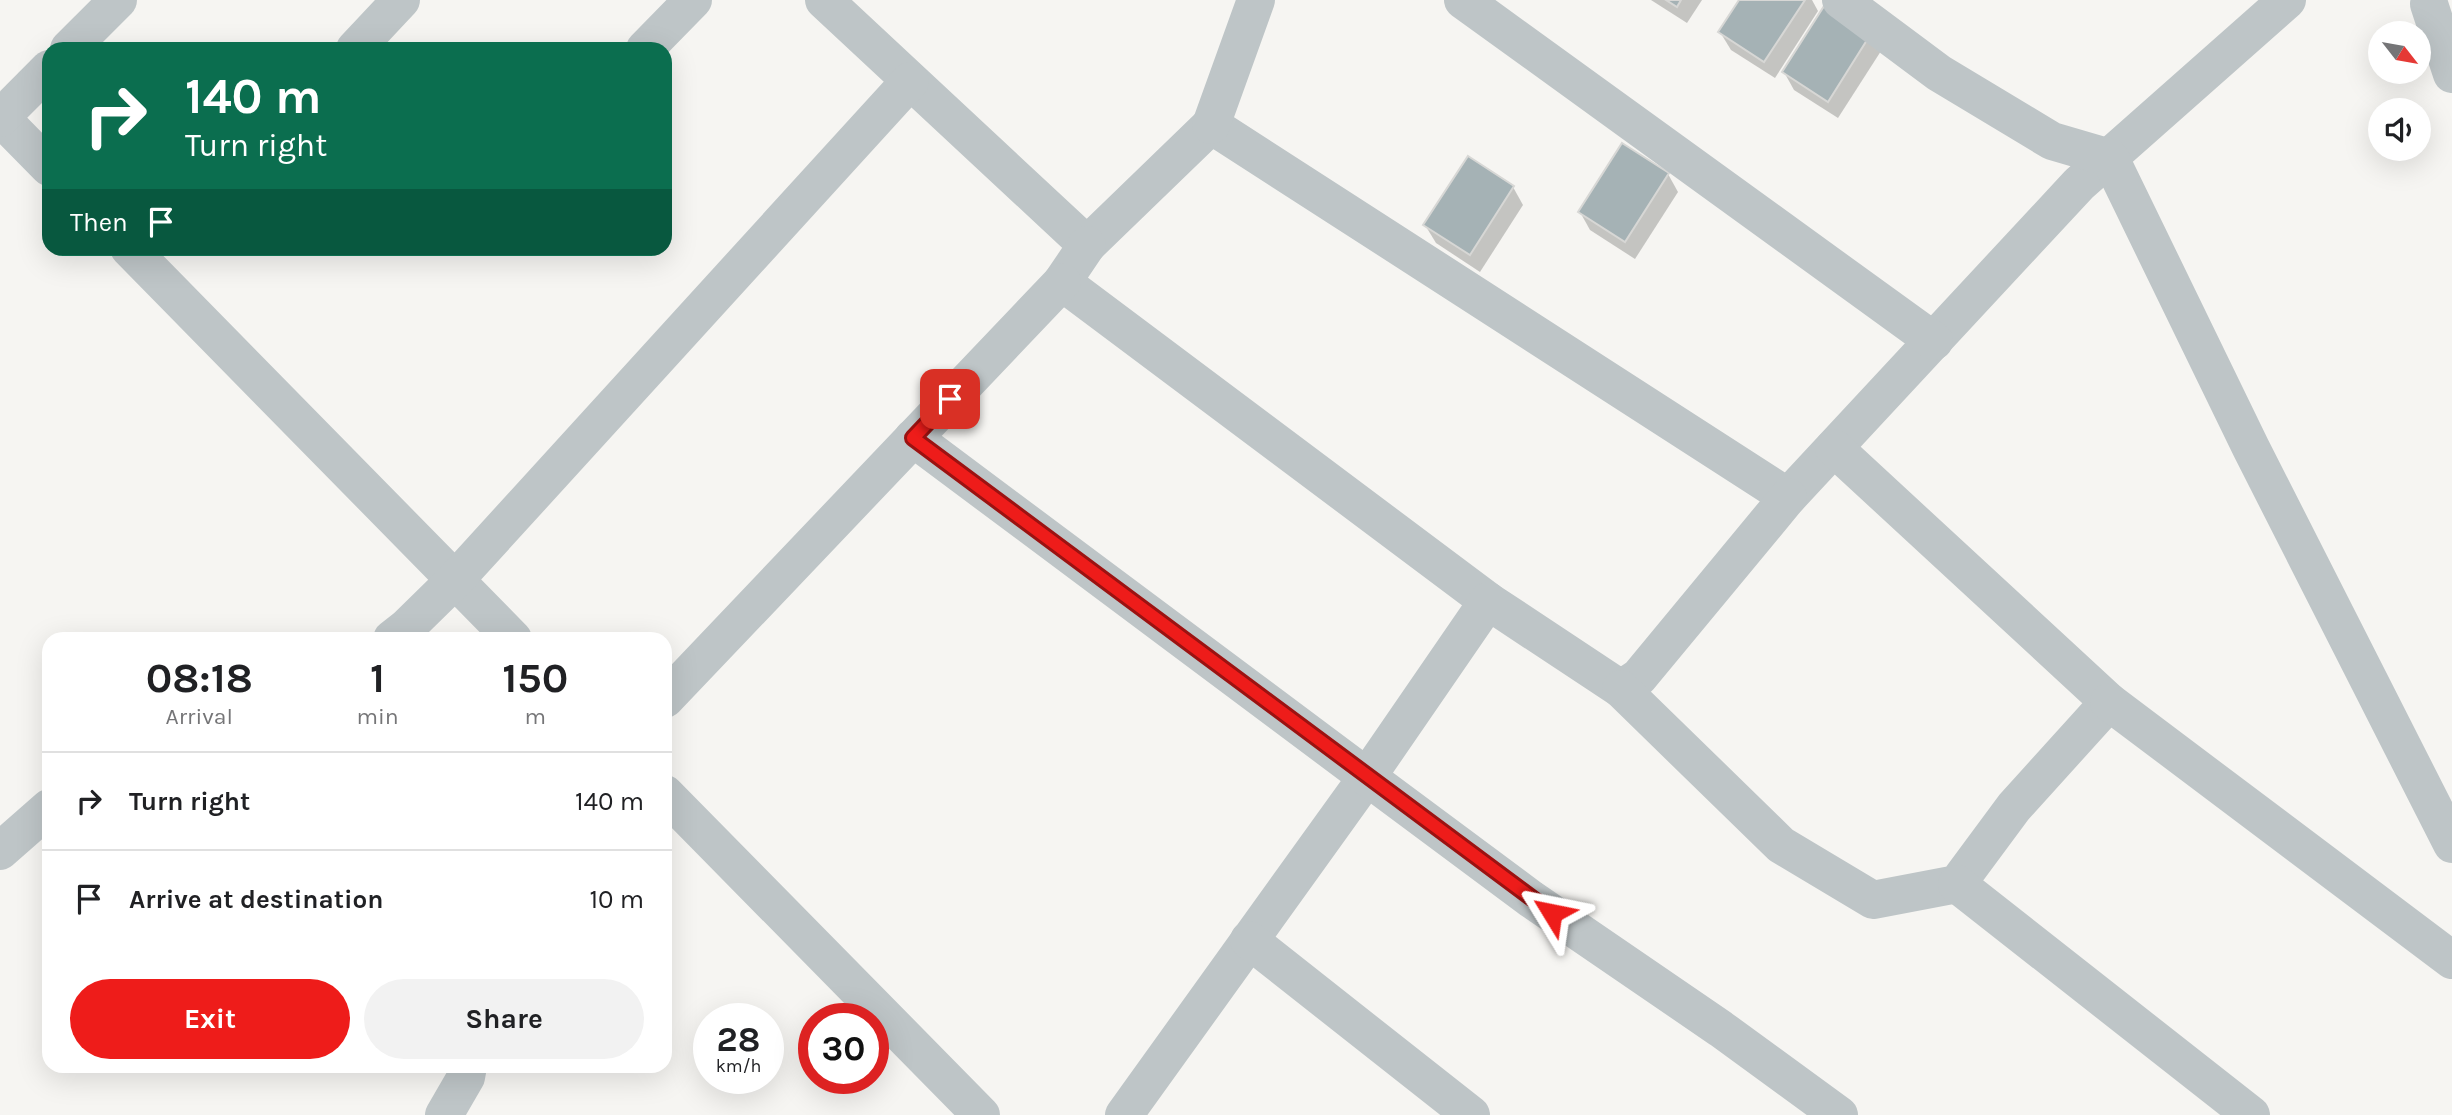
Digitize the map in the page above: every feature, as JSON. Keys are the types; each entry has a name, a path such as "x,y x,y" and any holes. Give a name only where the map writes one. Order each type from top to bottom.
{"street":[{"path":"76,42 118,0"},
{"path":"362,42 401,0"},
{"path":"652,42 693,0"},
{"path":"824,0 1087,245"},
{"path":"1463,0 1934,341"},
{"path":"1841,0 1939,73 2052,141 2110,158 2251,448 2452,844"},
{"path":"1621,689 1639,677 1788,497 2079,184 2287,0"},
{"path":"2424,1 2452,74"},
{"path":"672,692 1062,282 1087,245 1211,125 1246,5"},
{"path":"42,76 0,117 42,160"},
{"path":"401,632 455,580 910,81"},
{"path":"1211,125 1788,497"},
{"path":"150,256 506,632"},
{"path":"1062,282 1488,601 1621,689 1781,845 1872,900 1957,884 2014,807 2109,702"},
{"path":"913,438 1531,899 1721,1029 1839,1115"},
{"path":"1834,448 2109,702 2452,960"},
{"path":"1124,1115 1367,777 1488,601"},
{"path":"672,801 981,1115"},
{"path":"0,851 42,813"},
{"path":"1957,884 2251,1115"},
{"path":"1249,940 1471,1115"},
{"path":"444,1115 467,1073"}],"building":[{"path":"1666,0 1681,0 1677,7"},
{"path":"1739,0 1805,0 1764,62 1718,32"},
{"path":"1826,3 1872,32 1828,102 1782,72"},
{"path":"1622,143 1669,173 1625,242 1578,212"},
{"path":"1468,156 1514,186 1470,255 1423,225"}],"route":[{"path":"950,399 913,438 1552,913"}]}
